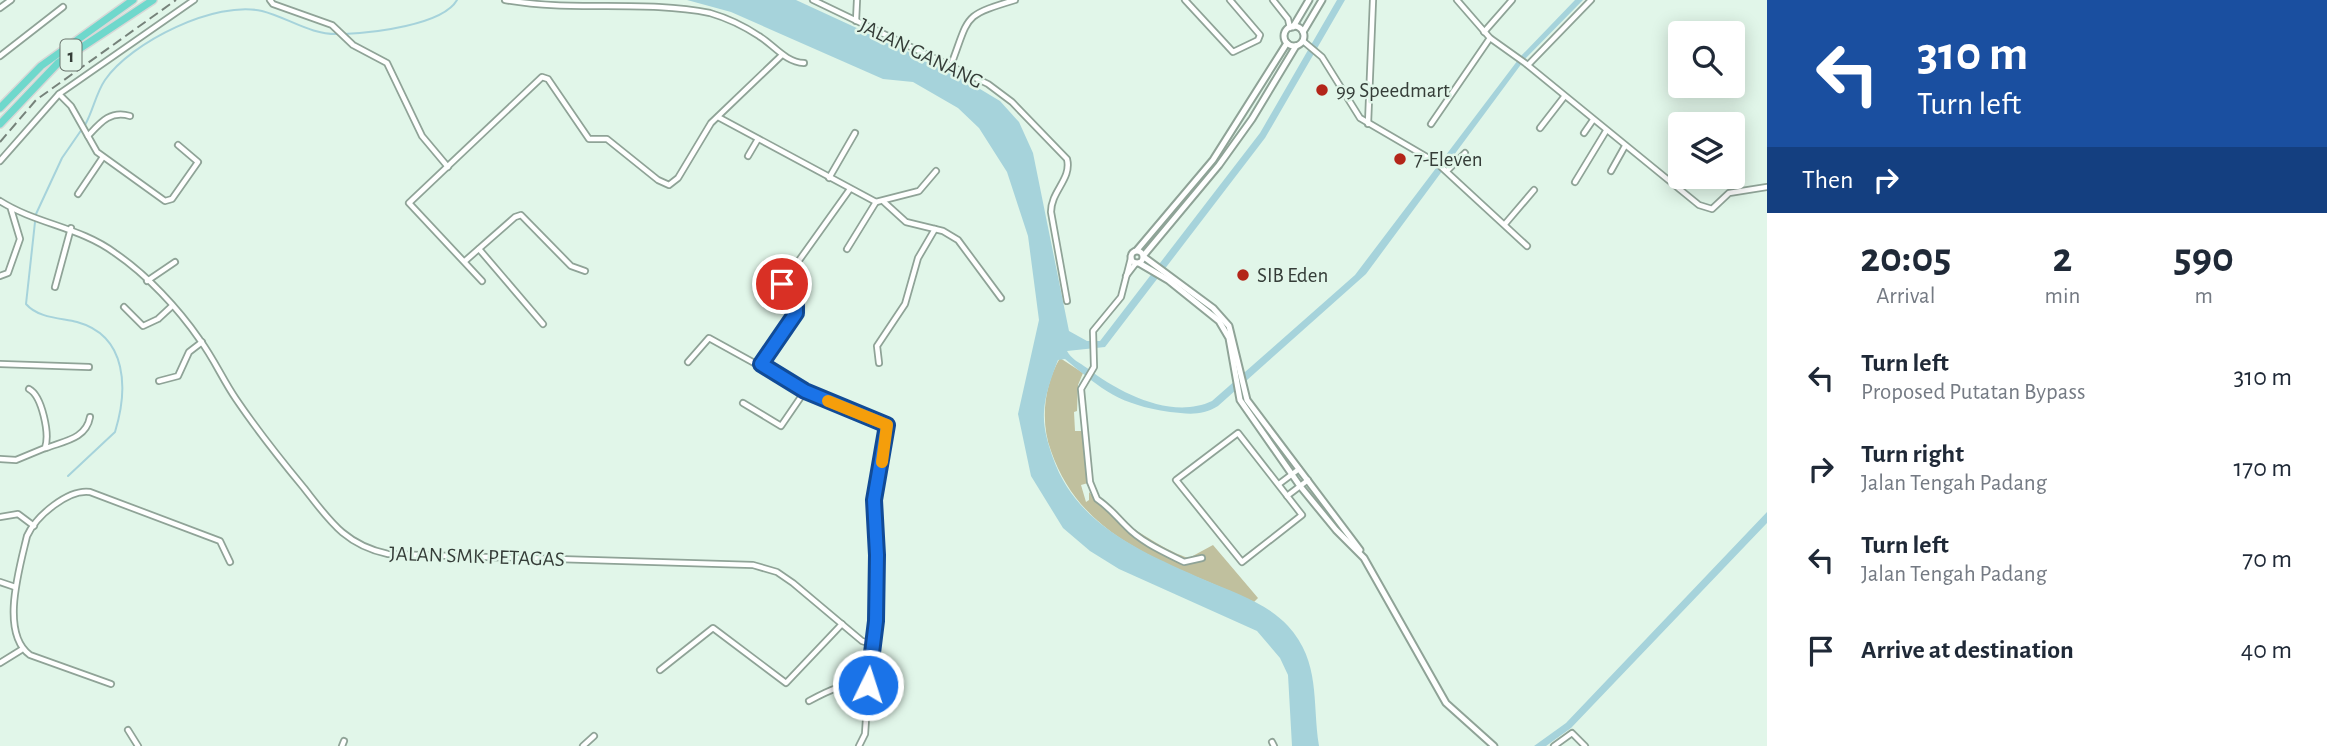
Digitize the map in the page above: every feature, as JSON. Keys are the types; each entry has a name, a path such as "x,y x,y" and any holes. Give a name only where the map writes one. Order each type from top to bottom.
{"highway":[{"name":"1","path":"0,108 41,66 133,0"},
{"name":"1","path":"0,124 58,64 153,0"}],"street":[{"path":"0,8 10,0"},
{"path":"0,161 59,94 194,0"},
{"path":"270,0 273,4 332,25 344,37 389,66 422,136 448,166"},
{"path":"505,0 545,5 653,3 684,6 748,29 782,55 804,63"},
{"name":"JALAN GANANG","path":"813,0 951,65 1000,92 1067,159 1068,172 1053,197 1051,212 1067,301"},
{"path":"856,21 857,0"},
{"path":"951,65 970,18 977,12 1015,0"},
{"path":"1185,0 1233,52 1258,40 1259,33 1230,0"},
{"path":"1273,0 1292,27 1303,32"},
{"path":"1202,558 1184,562 1165,553 1134,533 1123,524 1119,514 1094,496 1082,415 1081,389 1092,370 1093,330 1121,297 1131,258 1213,160 1287,43 1285,35 1309,0"},
{"path":"1322,0 1303,32 1305,43 1319,52 1350,105 1368,124 1437,163 1527,246"},
{"path":"1368,124 1373,0"},
{"path":"1457,0 1490,38 1526,64 1689,198 1708,209 1715,208 1731,192 1767,187"},
{"path":"1484,32 1512,0"},
{"path":"1526,64 1591,0"},
{"path":"0,56 63,7"},
{"path":"1431,124 1490,38"},
{"path":"1287,43 1296,46 1305,43"},
{"path":"1125,277 1219,165 1252,119 1296,46"},
{"path":"482,281 409,203 542,77 548,79 589,139 607,139 668,185 678,178 704,131 782,55"},
{"path":"59,94 71,106 93,148 165,201 172,198 198,162 178,145"},
{"path":"1540,128 1564,97"},
{"path":"88,136 107,117 118,114 130,116"},
{"path":"718,117 876,202 919,191 936,171"},
{"path":"1584,133 1593,120"},
{"path":"1575,182 1606,131"},
{"path":"828,178 855,133"},
{"path":"748,156 758,139"},
{"path":"1611,171 1625,146"},
{"path":"1445,170 1465,153"},
{"path":"78,194 103,157"},
{"path":"761,364 796,313 796,306 780,292 780,287 850,189"},
{"path":"1505,224 1534,190"},
{"name":"JALAN SMK PETAGAS","path":"0,201 11,208 71,228 113,251 173,306 202,342 234,397 276,454 333,524 353,542 388,554 753,565 784,576 862,641 871,644"},
{"path":"847,249 876,202"},
{"path":"883,202 906,222 950,234 963,246 1001,298"},
{"path":"0,276 8,274 20,239 11,208"},
{"path":"464,261 515,217 521,215 571,266 585,271"},
{"path":"55,287 71,228"},
{"path":"879,363 877,346 905,304 918,258 935,229"},
{"path":"479,249 543,324"},
{"path":"1137,250 1149,265"},
{"path":"1131,258 1138,263 1149,265 1169,279 1219,321 1228,338 1240,392 1300,486 1336,530 1364,558"},
{"path":"147,281 175,262"},
{"path":"124,307 143,326 173,306"},
{"path":"688,362 708,338 761,364 805,391 887,425 874,500 877,555 876,633 871,644 865,734 859,746"},
{"path":"159,381 178,376 189,352 202,342"},
{"path":"0,364 89,368"},
{"path":"29,389 40,400 42,417 48,431 45,448"},
{"path":"743,403 781,426 805,391"},
{"path":"1240,392 1364,558 1446,703 1494,746"},
{"path":"0,458 16,460 80,436 87,429 90,417"},
{"path":"1238,433 1287,496 1302,515 1242,562 1176,480 1238,433"},
{"path":"1279,484 1300,469"},
{"path":"1287,496 1308,480"},
{"path":"111,684 21,650 11,635 8,623 15,587 28,533 34,526 73,493 90,492 220,541 230,562"},
{"path":"0,517 18,514 34,526"},
{"path":"0,582 15,587"},
{"path":"660,670 713,628 786,683 842,624"},
{"path":"0,663 21,650"},
{"path":"809,701 823,696 838,685 868,685"},
{"path":"128,730 138,746"},
{"path":"1554,746 1572,733 1585,746"},
{"path":"583,746 594,736"}],"green space":[{"path":"1060,358 1083,373 1078,385 1077,411 1074,412 1075,431 1082,431 1088,483 1081,485 1086,502 1089,500 1089,492 1136,530 1165,548 1189,558 1213,545 1258,598 1254,602 1134,547 1108,530 1085,508 1066,483 1051,451 1046,428 1047,392"}],"water":[{"path":"687,0 796,0 950,71 1000,101 1019,122 1033,153 1069,331 1087,341 1100,341 1260,133 1337,0 1345,0 1265,138 1105,347 1067,351 1073,359 1130,394 1163,406 1180,407 1212,401 1355,275 1521,56 1575,0 1583,0 1525,59 1366,274 1218,406 1195,414 1152,409 1113,394 1065,359 1058,360 1053,372 1045,405 1045,430 1064,482 1078,502 1115,534 1136,547 1249,599 1288,626 1299,640 1310,668 1319,746 1292,746 1288,675 1280,658 1257,631 1119,569 1090,551 1063,528 1031,476 1018,414 1039,320 1028,236 1007,172 979,128 958,108 913,82 883,79 731,12"},
{"path":"1767,512 1767,523 1571,728 1546,746 1534,746 1566,723"}],"waterway":[{"path":"344,34 406,26 437,16 457,0"},
{"path":"85,125 102,85 117,66 154,39 199,18 243,9 262,11 319,32 339,34"},
{"path":"36,214 62,158 82,129"},
{"path":"35,222 26,304 43,315 77,322 94,329 106,339 120,366 122,399 115,432 68,476"}],"railway":[{"path":"0,142 36,100 176,0"}],"slow traffic":[{"path":"828,401 887,425 882,462"}],"place":[{"name":"99 Speedmart","path":"1322,90"},
{"name":"7-Eleven","path":"1400,159"},
{"name":"SIB Eden","path":"1243,275"}],"route":[{"path":"782,284 780,292 796,306 796,313 792,323 761,364 805,391 887,425 874,500 876,621 875,638 871,644 868,685"}]}
